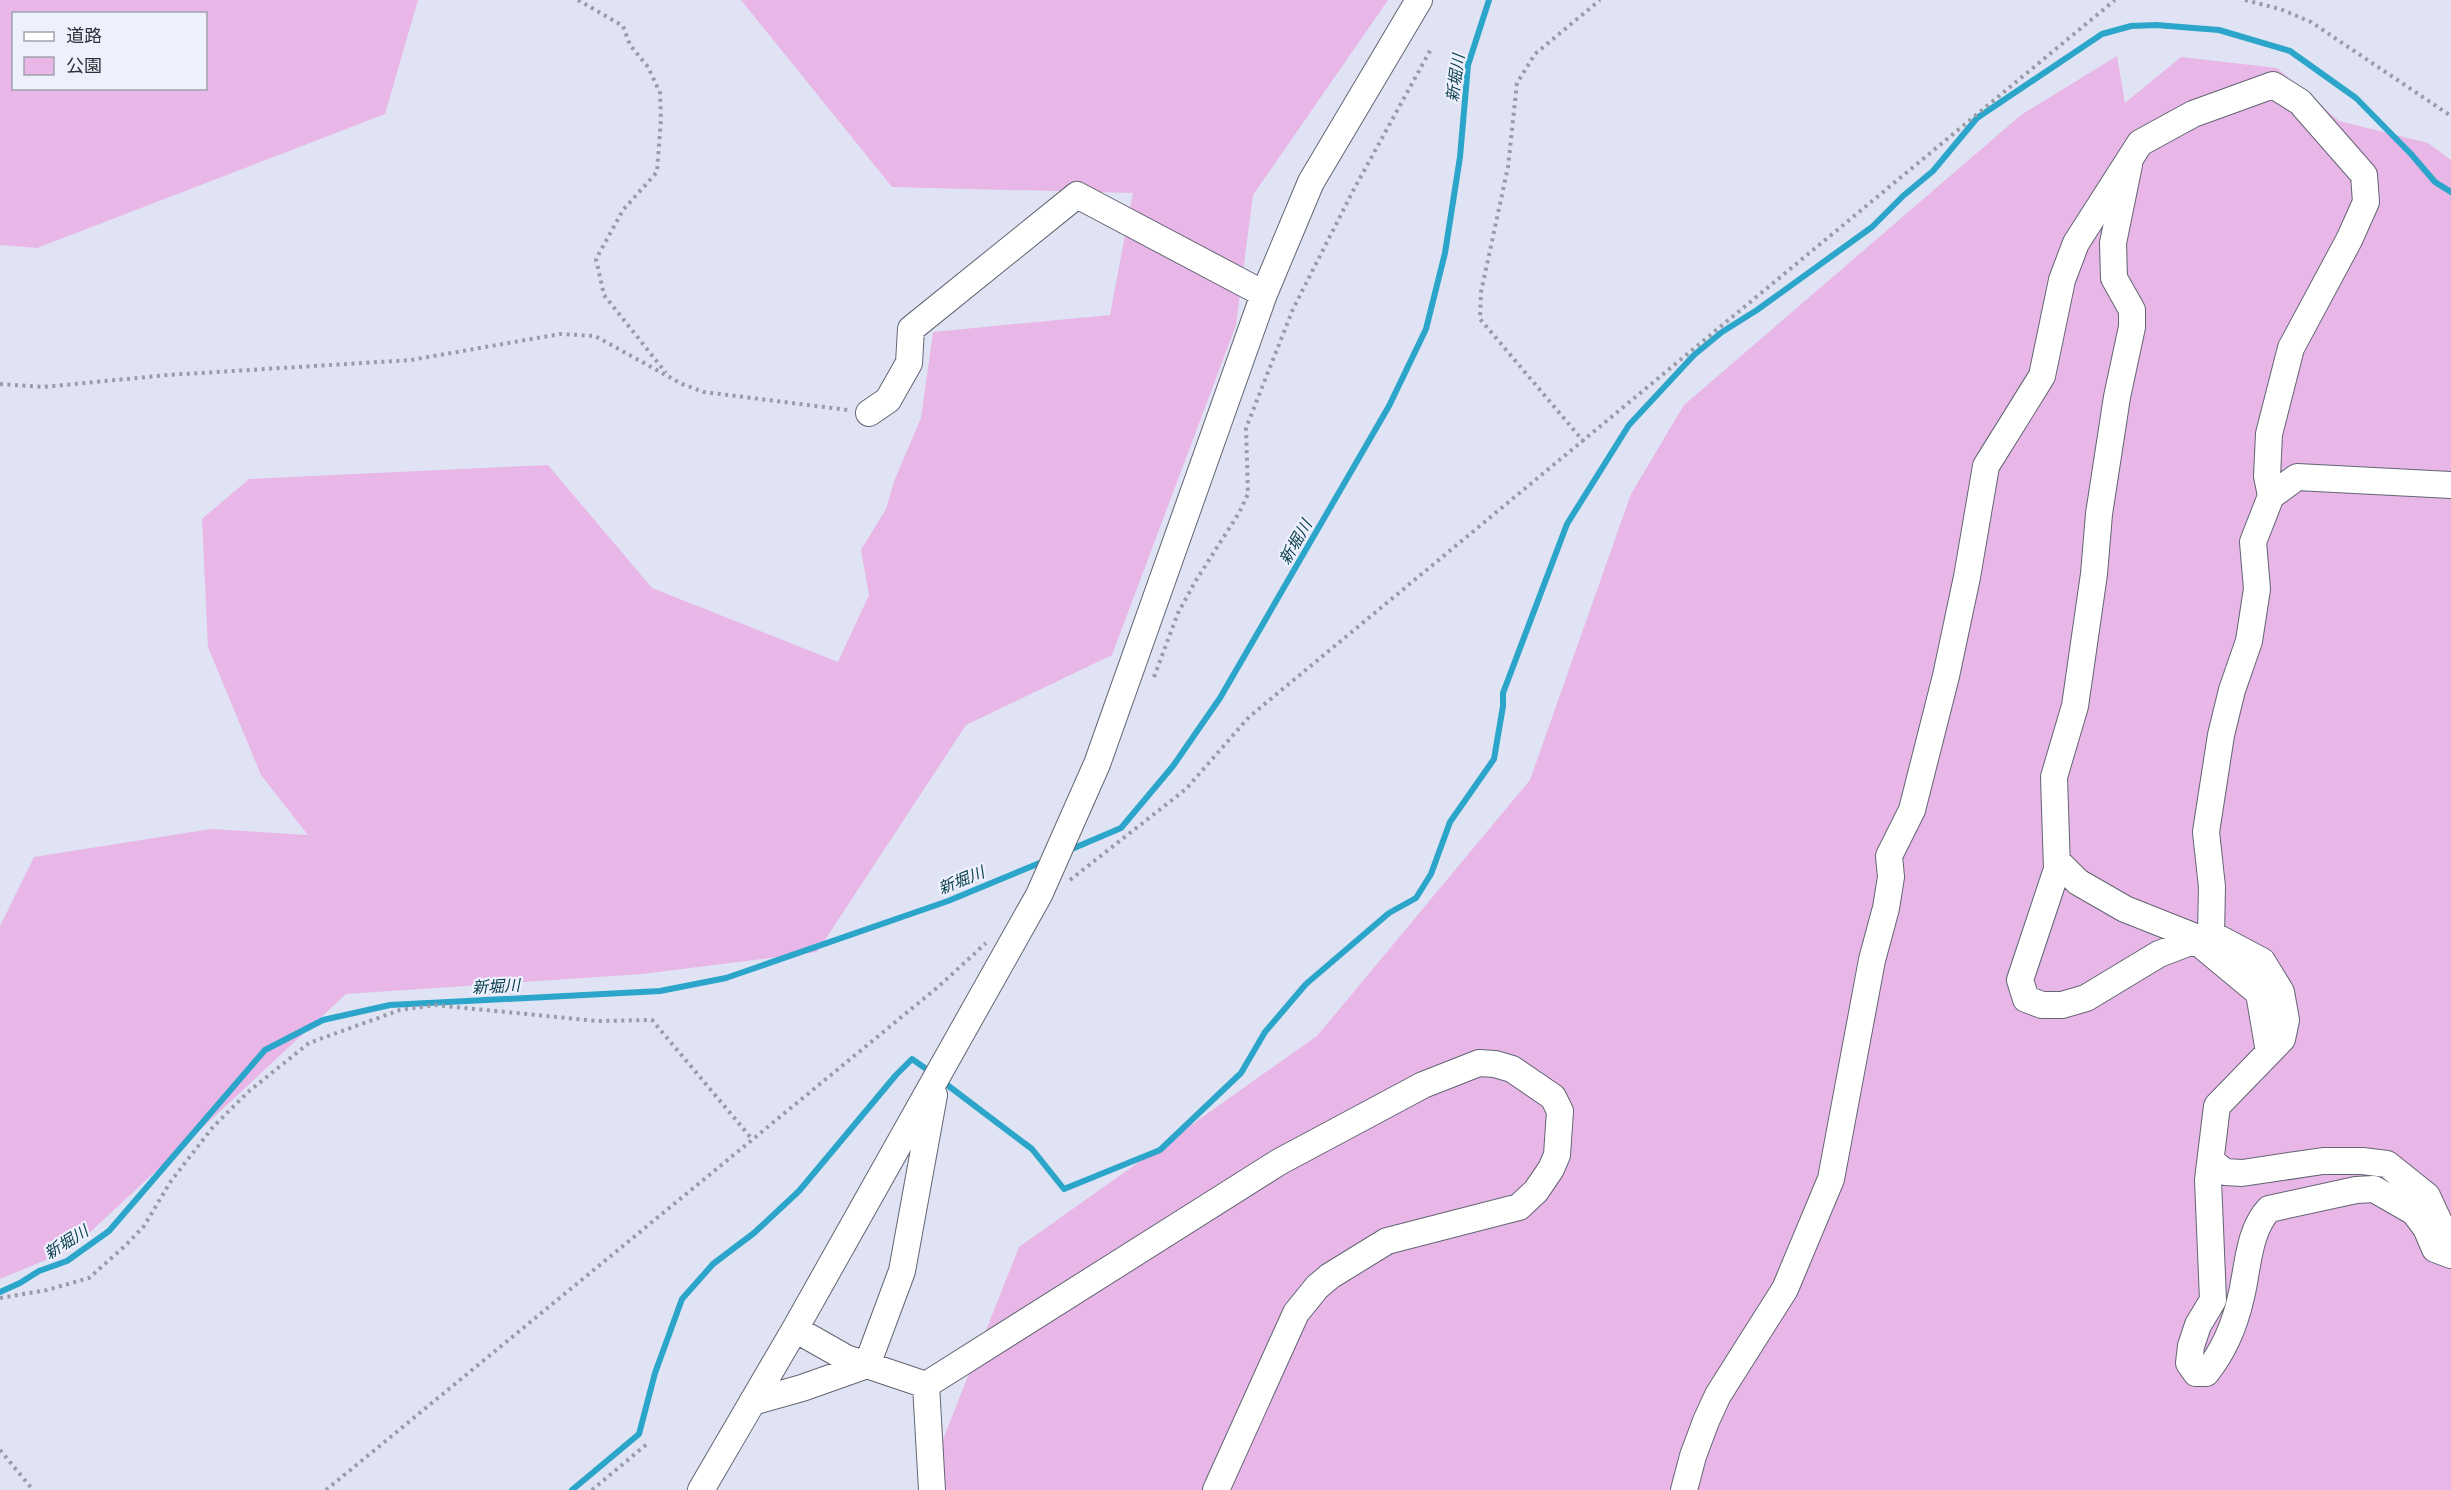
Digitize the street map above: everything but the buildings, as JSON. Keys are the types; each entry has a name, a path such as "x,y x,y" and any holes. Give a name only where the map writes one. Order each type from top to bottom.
{"street":[{"path":"701,1490 795,1329 1039,895 1097,764 1264,294 1311,182 1419,0"},
{"path":"1684,1490 1693,1456 1718,1395 1785,1289 1831,1179 1872,960 1886,908 1890,877 1889,856 1912,810 1943,687 1968,577 1986,466 2042,376 2062,280 2076,243 2140,143 2193,114 2273,86 2301,102 2364,175 2366,202 2291,348 2269,434 2267,476 2271,496"},
{"path":"2130,158 2113,243 2114,278 2132,310 2132,327 2117,397 2099,514 2094,574 2075,706 2054,777 2057,869 2020,980 2026,999 2042,1005 2062,1005 2086,998 2159,954 2204,936"},
{"path":"869,413 888,400 909,363 911,329 1077,195 1264,294"},
{"path":"2204,936 2212,887 2206,831 2221,735 2232,690 2249,641 2257,589 2253,542 2271,496 2297,477 2451,485"},
{"path":"2057,861 2079,882 2126,909 2204,936 2262,961 2281,992 2286,1020 2282,1039 2217,1106 2208,1180 2213,1300 2198,1325 2190,1346 2188,1363 2196,1373 2206,1373 2220,1356 2241,1300 2255,1233 2263,1215 2269,1209 2374,1189 2414,1212 2426,1228 2435,1249 2448,1255"},
{"path":"926,1385 1279,1162 1423,1085 1479,1063 1495,1064 1512,1069 1553,1097 1560,1111 1557,1155 1551,1169 1536,1191 1519,1207 1387,1241 1330,1275 1317,1287 1296,1313 1216,1490"},
{"path":"752,1402 802,1389 867,1365 902,1271 938,1074"},
{"path":"2211,1161 2225,1172 2242,1173 2323,1161 2362,1161 2387,1164 2427,1196 2448,1255"},
{"path":"795,1329 846,1358 926,1385"},
{"path":"926,1385 932,1490"}],"path":[{"path":"578,0 623,26 630,45 648,67 660,93 661,119 657,172 623,210 597,259 604,295 668,376"},
{"path":"1584,442 1480,319 1480,292 1508,167 1517,84 1535,54 1600,0"},
{"path":"1039,895 1068,882 1186,789 1250,717 2115,0"},
{"path":"2245,0 2280,9 2311,22 2451,116"},
{"path":"1150,687 1178,612 1239,513 1248,494 1246,428 1293,309 1354,189 1431,49"},
{"path":"0,384 43,387 168,375 411,360 560,334 595,336 668,376 704,392 869,413"},
{"path":"326,1490 938,987 988,941"},
{"path":"0,1298 47,1290 89,1278 144,1226 171,1181 213,1127 265,1078 309,1043 400,1010 435,1005 597,1021 652,1020 752,1139"},
{"path":"592,1490 647,1444"},
{"path":"0,1450 33,1490"}],"green space":[{"path":"0,0 418,0 385,114 37,248 0,245"},
{"path":"741,0 1388,0 1253,195 1236,325 1112,655 966,725 817,952 642,974 346,994 72,1249 0,1279 0,926 34,857 211,829 308,835 261,775 208,647 202,519 249,479 548,465 652,588 838,662 869,595 861,550 886,509 895,479 921,418 933,332 1110,315 1133,193 892,187"},
{"path":"2117,56 2125,103 2181,57 2277,68 2339,121 2428,143 2451,160 2451,1490 923,1490 1019,1247 1317,1036 1530,780 1631,494 1684,405 2021,115"}],"waterway":[{"name":"新堀川","path":"1067,851 1121,828 1173,766 1220,698 1389,406 1426,329 1445,253 1460,157 1468,65 1489,0"},
{"path":"942,1081 1032,1149 1064,1189 1160,1150 1241,1073 1265,1032 1306,984 1389,913 1416,898 1431,874 1450,822 1494,759 1503,693 1567,524 1629,425 1694,355 1722,332 1757,310 1872,227 1903,196 1933,171 1977,118 2102,34 2131,26 2156,25 2219,30 2290,51 2356,98 2435,182 2451,192"},
{"name":"新堀川","path":"0,1292 39,1271 67,1261 109,1231 265,1050 323,1020 390,1005 660,991 726,978 948,901 1047,860"},
{"path":"572,1490 639,1434 655,1373 682,1299 713,1264 754,1233 799,1191 912,1059 932,1073"}]}
